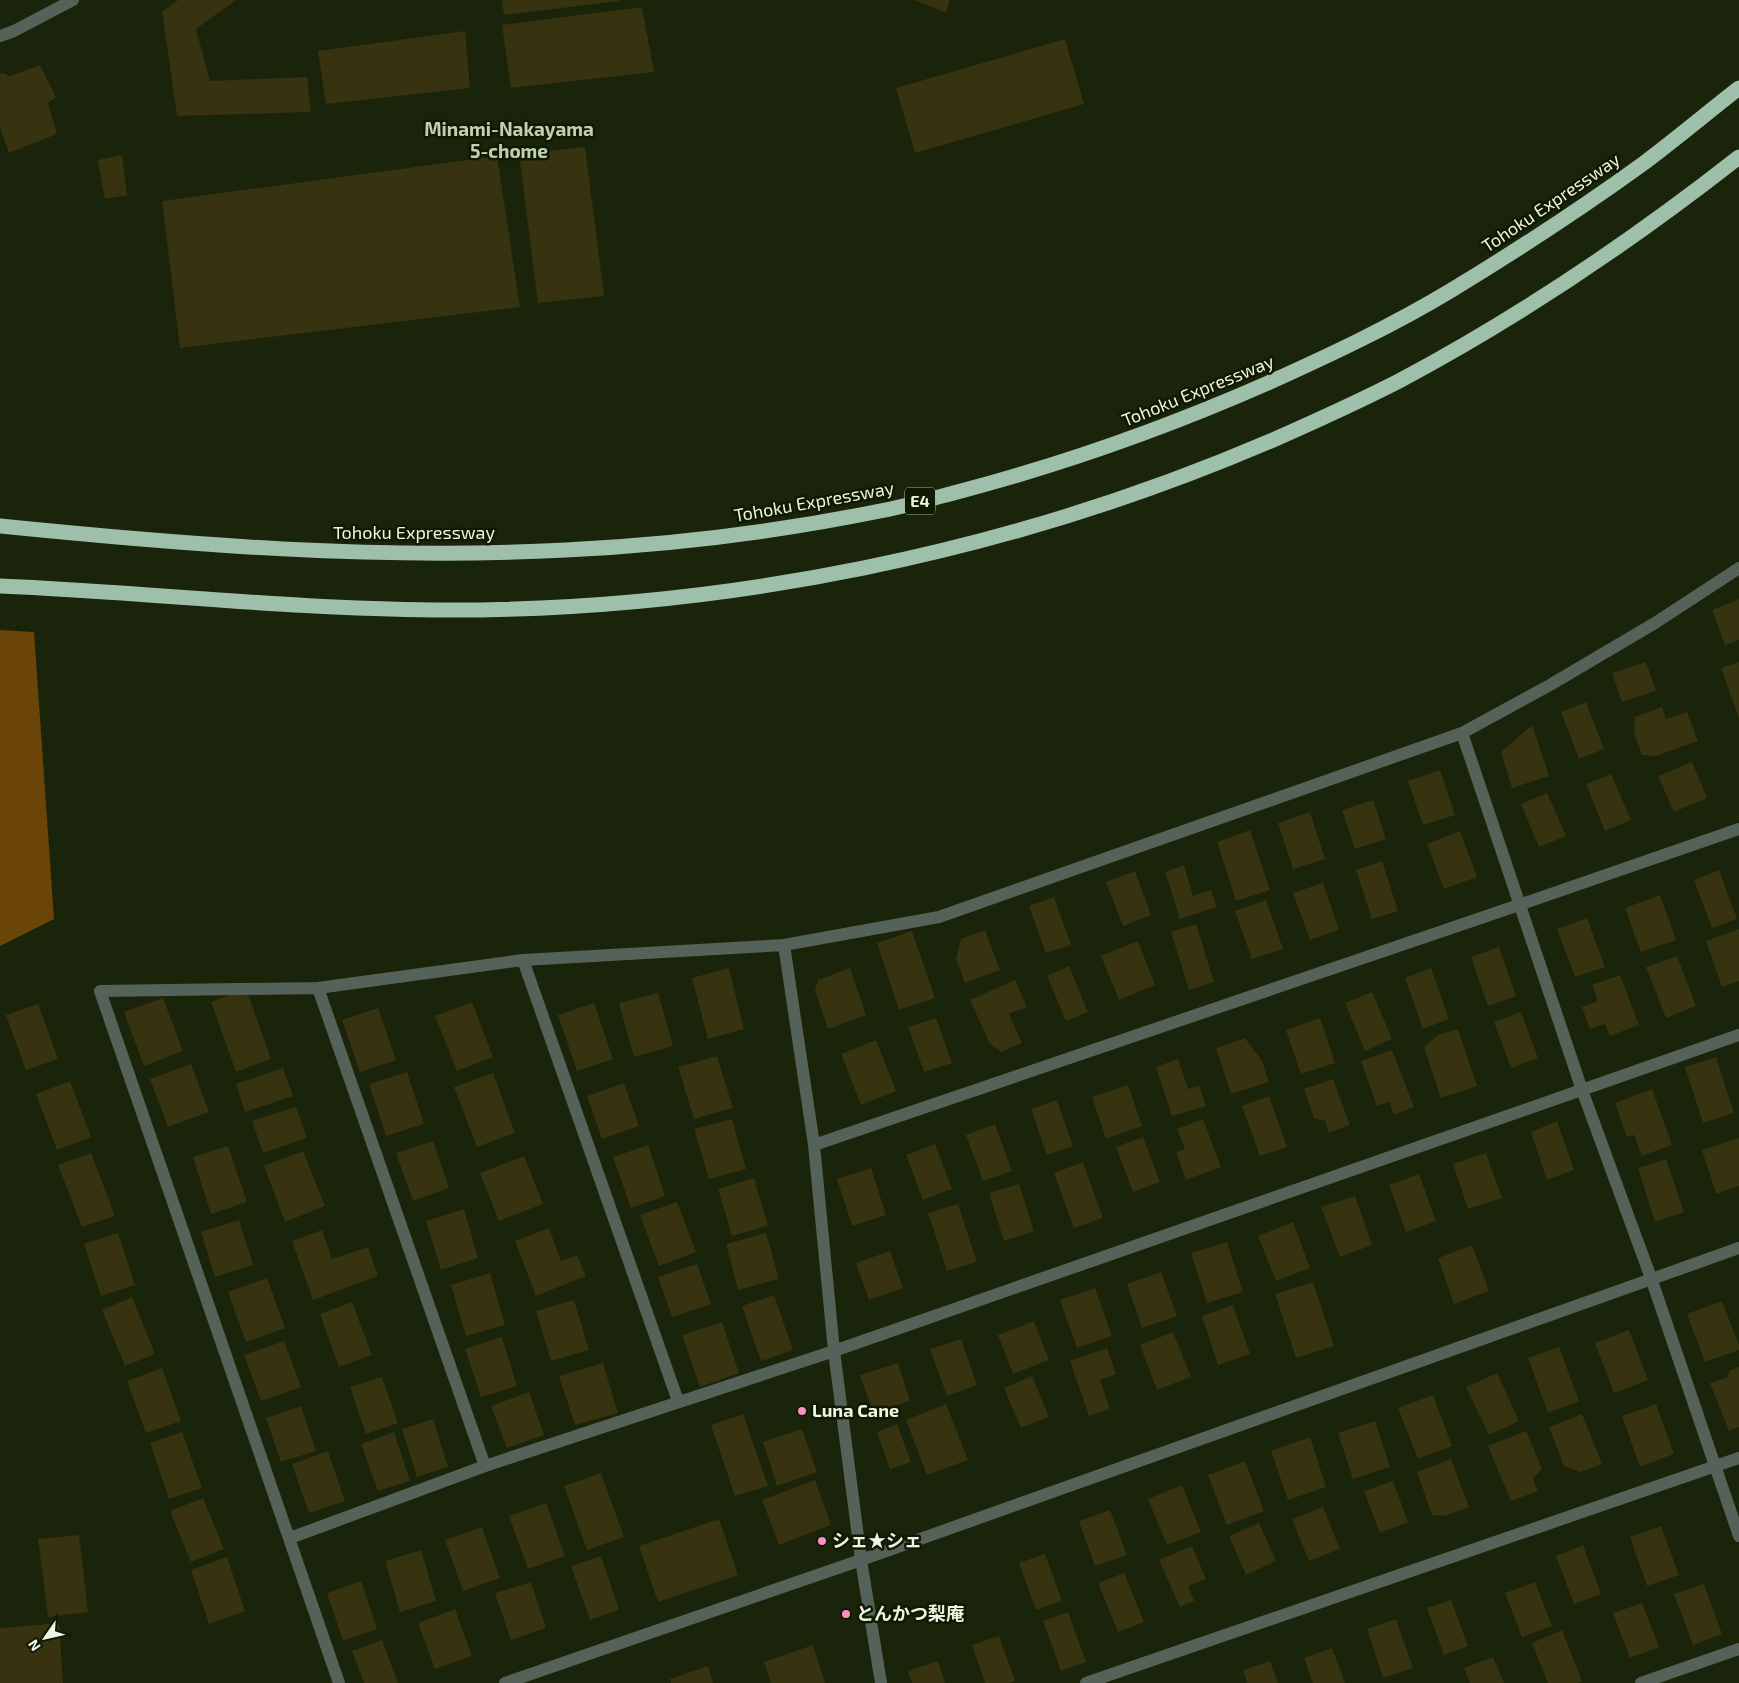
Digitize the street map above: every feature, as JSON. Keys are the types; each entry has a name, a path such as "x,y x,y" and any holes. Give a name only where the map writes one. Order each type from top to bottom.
{"highway":[{"name":"Tohoku Expressway","path":"0,526 140,540 301,550 454,553 566,550 682,541 762,531 882,511 1002,480 1108,448 1210,408 1374,334 1448,293 1538,236 1645,162 1739,88"},
{"path":"0,586 316,607 437,610 564,606 683,596 784,582 910,557 1024,529 1131,496 1234,456 1330,415 1397,382 1472,340 1574,278 1679,204 1739,157"}],"street":[{"path":"0,36 14,31 73,0"},
{"path":"339,1683 100,991 318,988 523,960 784,944 940,917 1462,733 1550,685 1655,623 1739,568"},
{"path":"1462,733 1582,1090 1651,1278 1739,1536"},
{"path":"814,1144 1520,905 1739,828"},
{"path":"784,944 814,1144 834,1351 861,1560 881,1683"},
{"path":"523,960 678,1401"},
{"path":"318,988 485,1466"},
{"path":"290,1538 485,1466 834,1351 1739,1035"},
{"path":"505,1683 861,1560 1739,1248"},
{"path":"1086,1683 1739,1458"},
{"path":"1641,1683 1739,1649"}],"shaded area":[{"path":"0,630 34,632 54,919 0,946"}],"building":[{"path":"178,0 236,0 196,29 210,81 307,77 311,112 177,116 162,12"},
{"path":"502,0 619,0 619,1 504,15"},
{"path":"915,0 950,0 946,13"},
{"path":"642,7 654,72 511,88 502,25"},
{"path":"465,31 470,88 326,104 318,51"},
{"path":"1065,39 1084,104 915,153 896,88"},
{"path":"40,65 56,97 48,103 57,134 9,153 0,127 0,74 3,73 10,76"},
{"path":"585,147 604,296 538,303 519,154"},
{"path":"122,155 127,195 105,199 98,160"},
{"path":"497,156 520,307 180,348 162,201"},
{"path":"1739,599 1739,640 1725,645 1712,610"},
{"path":"1646,662 1656,691 1622,702 1612,673"},
{"path":"1739,662 1739,718 1721,668"},
{"path":"1586,702 1604,749 1579,759 1561,712"},
{"path":"1662,707 1666,719 1687,712 1698,741 1656,756 1642,755 1634,733 1635,717"},
{"path":"1532,725 1549,776 1512,788 1501,752"},
{"path":"1692,762 1707,798 1674,812 1658,776"},
{"path":"1440,770 1455,815 1423,825 1408,781"},
{"path":"1611,774 1631,820 1605,831 1586,784"},
{"path":"1547,793 1566,836 1539,847 1521,804"},
{"path":"1373,800 1386,839 1355,849 1342,810"},
{"path":"1310,812 1325,859 1293,869 1278,823"},
{"path":"1250,830 1270,890 1236,901 1217,842"},
{"path":"1460,831 1477,877 1444,889 1427,844"},
{"path":"1382,861 1398,911 1372,919 1356,870"},
{"path":"1184,865 1193,896 1211,890 1217,907 1180,919 1165,872"},
{"path":"1719,870 1737,919 1712,928 1694,880"},
{"path":"1135,871 1151,915 1123,926 1106,882"},
{"path":"1323,883 1339,930 1310,940 1293,893"},
{"path":"1660,895 1676,940 1641,952 1625,908"},
{"path":"1054,897 1071,945 1046,953 1029,906"},
{"path":"1266,900 1283,949 1252,959 1235,911"},
{"path":"1587,918 1605,967 1575,977 1557,929"},
{"path":"1196,924 1214,982 1189,990 1171,932"},
{"path":"1739,929 1739,981 1722,987 1706,941"},
{"path":"985,930 1000,970 965,983 956,959 961,939"},
{"path":"912,931 935,998 899,1010 877,943"},
{"path":"1138,941 1155,985 1119,1000 1101,956"},
{"path":"1499,947 1516,996 1488,1006 1471,957"},
{"path":"1677,956 1696,1006 1666,1018 1646,967"},
{"path":"1069,966 1088,1012 1066,1021 1047,976"},
{"path":"729,968 744,1029 708,1039 692,978"},
{"path":"850,968 866,1015 828,1029 815,991 818,980"},
{"path":"1431,968 1449,1019 1423,1029 1405,978"},
{"path":"1620,975 1639,1025 1610,1036 1605,1024 1590,1029 1582,1007 1598,1001 1592,985"},
{"path":"1015,980 1027,1007 1009,1014 1022,1043 1001,1052 990,1044 970,1000"},
{"path":"246,989 271,1059 236,1072 211,1002"},
{"path":"1372,992 1392,1039 1365,1051 1345,1003"},
{"path":"658,993 673,1046 634,1057 619,1003"},
{"path":"163,998 183,1051 144,1066 124,1012"},
{"path":"472,1002 493,1057 457,1071 435,1016"},
{"path":"594,1003 613,1059 577,1071 558,1015"},
{"path":"38,1004 58,1059 26,1070 6,1015"},
{"path":"378,1008 396,1060 360,1072 342,1020"},
{"path":"1521,1012 1538,1058 1511,1068 1494,1022"},
{"path":"936,1018 952,1063 924,1072 908,1027"},
{"path":"1320,1018 1335,1063 1301,1074 1286,1030"},
{"path":"1458,1029 1477,1086 1441,1098 1424,1047 1438,1035"},
{"path":"1245,1038 1262,1061 1269,1082 1231,1094 1216,1048"},
{"path":"876,1040 896,1091 861,1105 841,1054"},
{"path":"1392,1050 1414,1107 1394,1115 1389,1102 1377,1106 1361,1061"},
{"path":"717,1056 733,1108 694,1119 678,1067"},
{"path":"1716,1057 1734,1113 1703,1123 1685,1067"},
{"path":"1178,1059 1188,1089 1199,1086 1206,1106 1172,1116 1156,1067"},
{"path":"191,1064 209,1112 168,1127 150,1079"},
{"path":"283,1068 293,1096 245,1112 236,1084"},
{"path":"407,1072 424,1124 386,1136 369,1084"},
{"path":"493,1073 515,1133 477,1147 454,1087"},
{"path":"1333,1079 1350,1125 1329,1133 1325,1121 1314,1118 1304,1089"},
{"path":"70,1081 91,1137 57,1150 36,1094"},
{"path":"624,1083 639,1126 602,1139 587,1096"},
{"path":"1128,1085 1142,1126 1106,1139 1092,1097"},
{"path":"1652,1089 1672,1145 1642,1156 1634,1135 1627,1137 1615,1103"},
{"path":"1269,1096 1287,1147 1260,1156 1242,1106"},
{"path":"1057,1100 1073,1146 1047,1155 1031,1109"},
{"path":"296,1107 307,1138 263,1153 252,1121"},
{"path":"732,1119 746,1169 709,1179 694,1129"},
{"path":"1203,1119 1221,1167 1186,1180 1176,1152 1185,1149 1177,1129"},
{"path":"1557,1121 1574,1170 1547,1180 1531,1132"},
{"path":"995,1124 1012,1171 983,1181 966,1135"},
{"path":"1143,1137 1160,1182 1133,1192 1116,1147"},
{"path":"1739,1138 1739,1186 1716,1194 1702,1150"},
{"path":"433,1141 449,1188 413,1201 396,1153"},
{"path":"935,1144 952,1189 923,1200 906,1155"},
{"path":"648,1145 665,1196 631,1208 613,1157"},
{"path":"228,1146 247,1202 211,1214 193,1157"},
{"path":"303,1151 325,1206 285,1222 264,1166"},
{"path":"91,1153 115,1216 82,1227 58,1165"},
{"path":"1486,1153 1502,1198 1468,1209 1453,1164"},
{"path":"524,1156 543,1204 499,1221 480,1173"},
{"path":"1666,1159 1684,1212 1655,1222 1638,1168"},
{"path":"1083,1162 1103,1218 1074,1228 1054,1173"},
{"path":"871,1168 886,1215 852,1226 837,1179"},
{"path":"1419,1174 1436,1221 1406,1232 1389,1185"},
{"path":"754,1178 768,1226 732,1236 718,1189"},
{"path":"1019,1184 1034,1231 1004,1241 989,1193"},
{"path":"1355,1196 1372,1245 1340,1257 1321,1207"},
{"path":"677,1202 696,1252 659,1266 640,1215"},
{"path":"958,1204 977,1262 947,1271 928,1213"},
{"path":"464,1209 478,1258 441,1270 426,1221"},
{"path":"239,1220 253,1265 215,1277 201,1232"},
{"path":"1293,1222 1310,1268 1276,1281 1258,1236"},
{"path":"549,1228 561,1261 577,1255 586,1276 536,1296 515,1241"},
{"path":"322,1230 332,1259 368,1247 378,1276 313,1300 292,1241"},
{"path":"118,1233 135,1285 101,1296 84,1244"},
{"path":"766,1233 779,1279 738,1290 726,1244"},
{"path":"1227,1242 1243,1292 1207,1303 1191,1253"},
{"path":"1472,1245 1489,1291 1454,1304 1438,1258"},
{"path":"890,1251 903,1288 869,1300 856,1263"},
{"path":"697,1264 711,1304 672,1317 658,1277"},
{"path":"1161,1272 1177,1316 1142,1328 1127,1284"},
{"path":"490,1273 505,1325 466,1336 451,1285"},
{"path":"267,1278 285,1328 246,1342 228,1292"},
{"path":"1313,1282 1334,1346 1296,1358 1275,1294"},
{"path":"1095,1288 1112,1336 1077,1348 1060,1300"},
{"path":"774,1295 793,1350 761,1361 742,1306"},
{"path":"132,1297 155,1354 125,1366 102,1310"},
{"path":"574,1300 589,1350 551,1361 536,1311"},
{"path":"1722,1301 1739,1345 1739,1350 1705,1362 1687,1314"},
{"path":"352,1302 372,1355 339,1367 320,1314"},
{"path":"1233,1305 1250,1354 1218,1365 1202,1316"},
{"path":"1034,1321 1049,1360 1013,1374 998,1335"},
{"path":"722,1322 739,1373 700,1387 682,1335"},
{"path":"1629,1330 1648,1380 1614,1393 1595,1343"},
{"path":"1173,1332 1191,1377 1157,1390 1140,1345"},
{"path":"502,1337 517,1386 481,1397 465,1349"},
{"path":"961,1339 977,1385 947,1396 930,1349"},
{"path":"284,1341 301,1387 261,1401 244,1355"},
{"path":"1559,1347 1579,1401 1548,1413 1528,1358"},
{"path":"1107,1348 1116,1374 1100,1380 1110,1409 1089,1416 1070,1361"},
{"path":"603,1363 618,1413 575,1425 559,1376"},
{"path":"898,1363 910,1401 873,1413 860,1375"},
{"path":"1739,1367 1739,1427 1729,1431 1710,1383 1728,1377 1729,1371"},
{"path":"162,1368 181,1421 146,1433 127,1381"},
{"path":"1497,1373 1519,1421 1489,1435 1466,1387"},
{"path":"1032,1376 1049,1417 1021,1428 1004,1388"},
{"path":"382,1377 398,1423 366,1434 350,1387"},
{"path":"529,1392 544,1435 507,1448 491,1406"},
{"path":"1433,1395 1452,1446 1418,1459 1398,1408"},
{"path":"946,1404 968,1460 927,1475 906,1420"},
{"path":"1656,1404 1674,1454 1640,1467 1622,1416"},
{"path":"301,1406 316,1451 281,1462 266,1418"},
{"path":"743,1414 768,1486 735,1496 711,1425"},
{"path":"1582,1414 1602,1464 1581,1472 1564,1466 1549,1427"},
{"path":"433,1419 448,1467 417,1477 402,1429"},
{"path":"1375,1421 1390,1467 1353,1479 1338,1433"},
{"path":"897,1424 911,1462 890,1469 877,1432"},
{"path":"802,1429 817,1472 777,1486 763,1442"},
{"path":"1526,1431 1542,1469 1533,1479 1538,1491 1511,1501 1488,1446"},
{"path":"182,1432 202,1488 169,1499 150,1443"},
{"path":"394,1432 410,1481 378,1491 361,1444"},
{"path":"1310,1437 1326,1487 1288,1500 1271,1451"},
{"path":"328,1451 345,1501 309,1513 292,1464"},
{"path":"1451,1459 1469,1507 1445,1516 1432,1515 1417,1472"},
{"path":"1245,1461 1264,1511 1227,1525 1208,1475"},
{"path":"601,1473 624,1537 587,1550 564,1486"},
{"path":"815,1480 831,1525 779,1545 762,1500"},
{"path":"1393,1481 1408,1522 1380,1533 1364,1491"},
{"path":"1182,1485 1201,1532 1167,1545 1148,1499"},
{"path":"203,1498 224,1549 191,1562 170,1511"},
{"path":"546,1503 565,1556 528,1569 509,1516"},
{"path":"1323,1507 1340,1549 1309,1561 1292,1519"},
{"path":"1110,1510 1127,1555 1095,1566 1079,1521"},
{"path":"719,1519 738,1575 658,1602 639,1546"},
{"path":"1259,1523 1276,1561 1246,1575 1229,1536"},
{"path":"1661,1526 1679,1575 1647,1586 1630,1537"},
{"path":"482,1527 500,1578 463,1591 445,1540"},
{"path":"79,1535 88,1612 48,1617 38,1539"},
{"path":"1583,1545 1601,1594 1574,1604 1556,1556"},
{"path":"1192,1546 1206,1579 1188,1586 1194,1601 1180,1607 1159,1560"},
{"path":"421,1550 436,1601 400,1612 385,1561"},
{"path":"1045,1554 1062,1601 1036,1610 1019,1563"},
{"path":"601,1556 619,1610 590,1620 571,1566"},
{"path":"227,1557 245,1611 209,1624 191,1570"},
{"path":"1124,1573 1144,1622 1118,1632 1098,1583"},
{"path":"361,1581 377,1629 343,1641 327,1593"},
{"path":"531,1582 546,1628 511,1640 495,1593"},
{"path":"1535,1582 1552,1626 1522,1637 1505,1593"},
{"path":"1704,1584 1722,1634 1693,1645 1674,1594"},
{"path":"1451,1600 1468,1646 1444,1655 1427,1608"},
{"path":"1642,1603 1659,1647 1630,1658 1613,1613"},
{"path":"455,1609 472,1656 435,1669 418,1623"},
{"path":"1068,1612 1086,1662 1061,1671 1043,1621"},
{"path":"1396,1619 1413,1668 1383,1678 1367,1629"},
{"path":"59,1623 63,1683 0,1683 0,1628"},
{"path":"1562,1630 1582,1681 1578,1683 1548,1683 1532,1643"},
{"path":"999,1636 1015,1681 1009,1683 985,1683 972,1645"},
{"path":"382,1640 398,1683 364,1683 352,1651"},
{"path":"813,1645 825,1683 771,1683 764,1662"},
{"path":"1332,1648 1345,1683 1313,1683 1304,1658"},
{"path":"1493,1657 1504,1683 1470,1683 1464,1668"},
{"path":"938,1661 945,1683 912,1683 908,1671"},
{"path":"1270,1661 1278,1683 1247,1683 1243,1670"},
{"path":"708,1666 713,1683 671,1683 670,1679"}],"place":[{"name":"Luna Cane","path":"802,1411"},
{"name":"シェ★シェ","path":"822,1541"},
{"name":"とんかつ梨庵","path":"846,1614"}],"district":[{"name":"Minami-Nakayama 5-chome","path":"509,140"}]}
